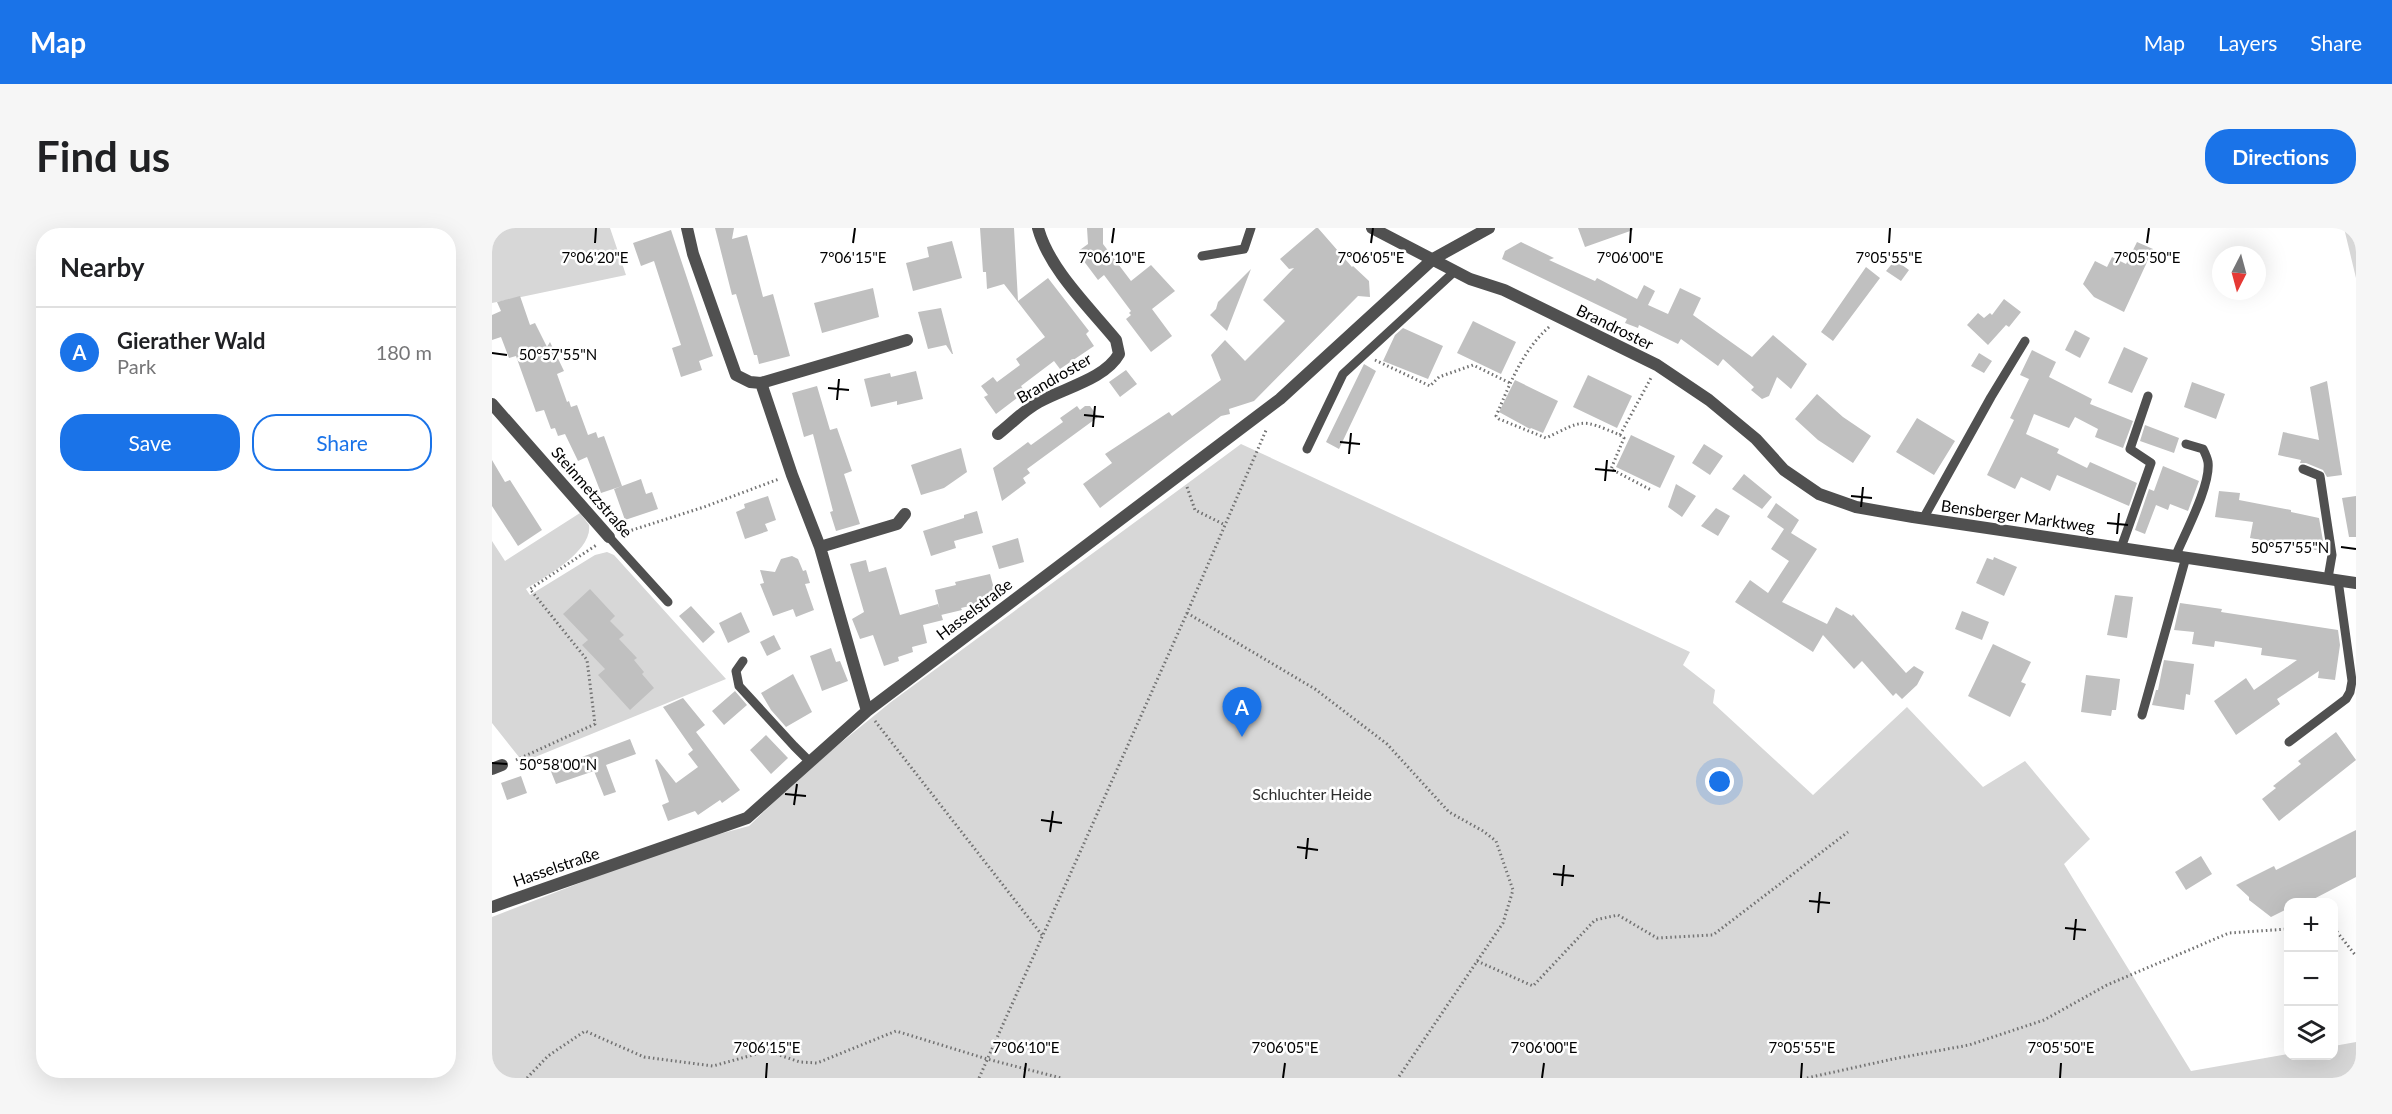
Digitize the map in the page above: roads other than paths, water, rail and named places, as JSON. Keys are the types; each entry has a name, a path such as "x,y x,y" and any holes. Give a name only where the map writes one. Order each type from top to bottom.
{"street":[{"path":"687,228 693,254 736,375 750,382 761,383 908,340"},
{"name":"Brandroster","path":"998,434 1038,402 1077,387 1115,361 1119,354 1116,340 1056,266 1043,245 1038,228"},
{"name":"Brandroster","path":"1372,228 1470,279 1504,290 1657,365 1709,400 1756,439 1784,470 1819,494"},
{"name":"Hasselstraße","path":"492,906 747,818 867,711 1280,399 1433,259 1488,228"},
{"path":"761,383 820,548 867,711"},
{"name":"Steinmetzstraße","path":"492,404 609,537"},
{"name":"Bensberger Marktweg","path":"1819,494 1856,507 1923,519 2356,583"},
{"path":"820,548 897,524 905,514"}],"lane":[{"path":"1202,256 1244,249 1251,228"},
{"path":"1307,448 1343,374 1455,271"},
{"path":"1923,519 2025,341"},
{"path":"2121,548 2151,463 2130,449 2148,396"},
{"path":"2142,715 2181,556 2203,492 2208,468 2203,449 2186,444"},
{"path":"2289,742 2346,699 2352,681 2333,579 2332,555 2320,476 2302,469"},
{"name":"Steinmetzstraße","path":"609,537 668,602"},
{"path":"743,661 735,671 739,686 810,762"}],"place":[{"name":"Gierather Wald","path":"1242,737"}],"park label":[{"name":"Schluchter Heide","path":"1312,794"}]}
